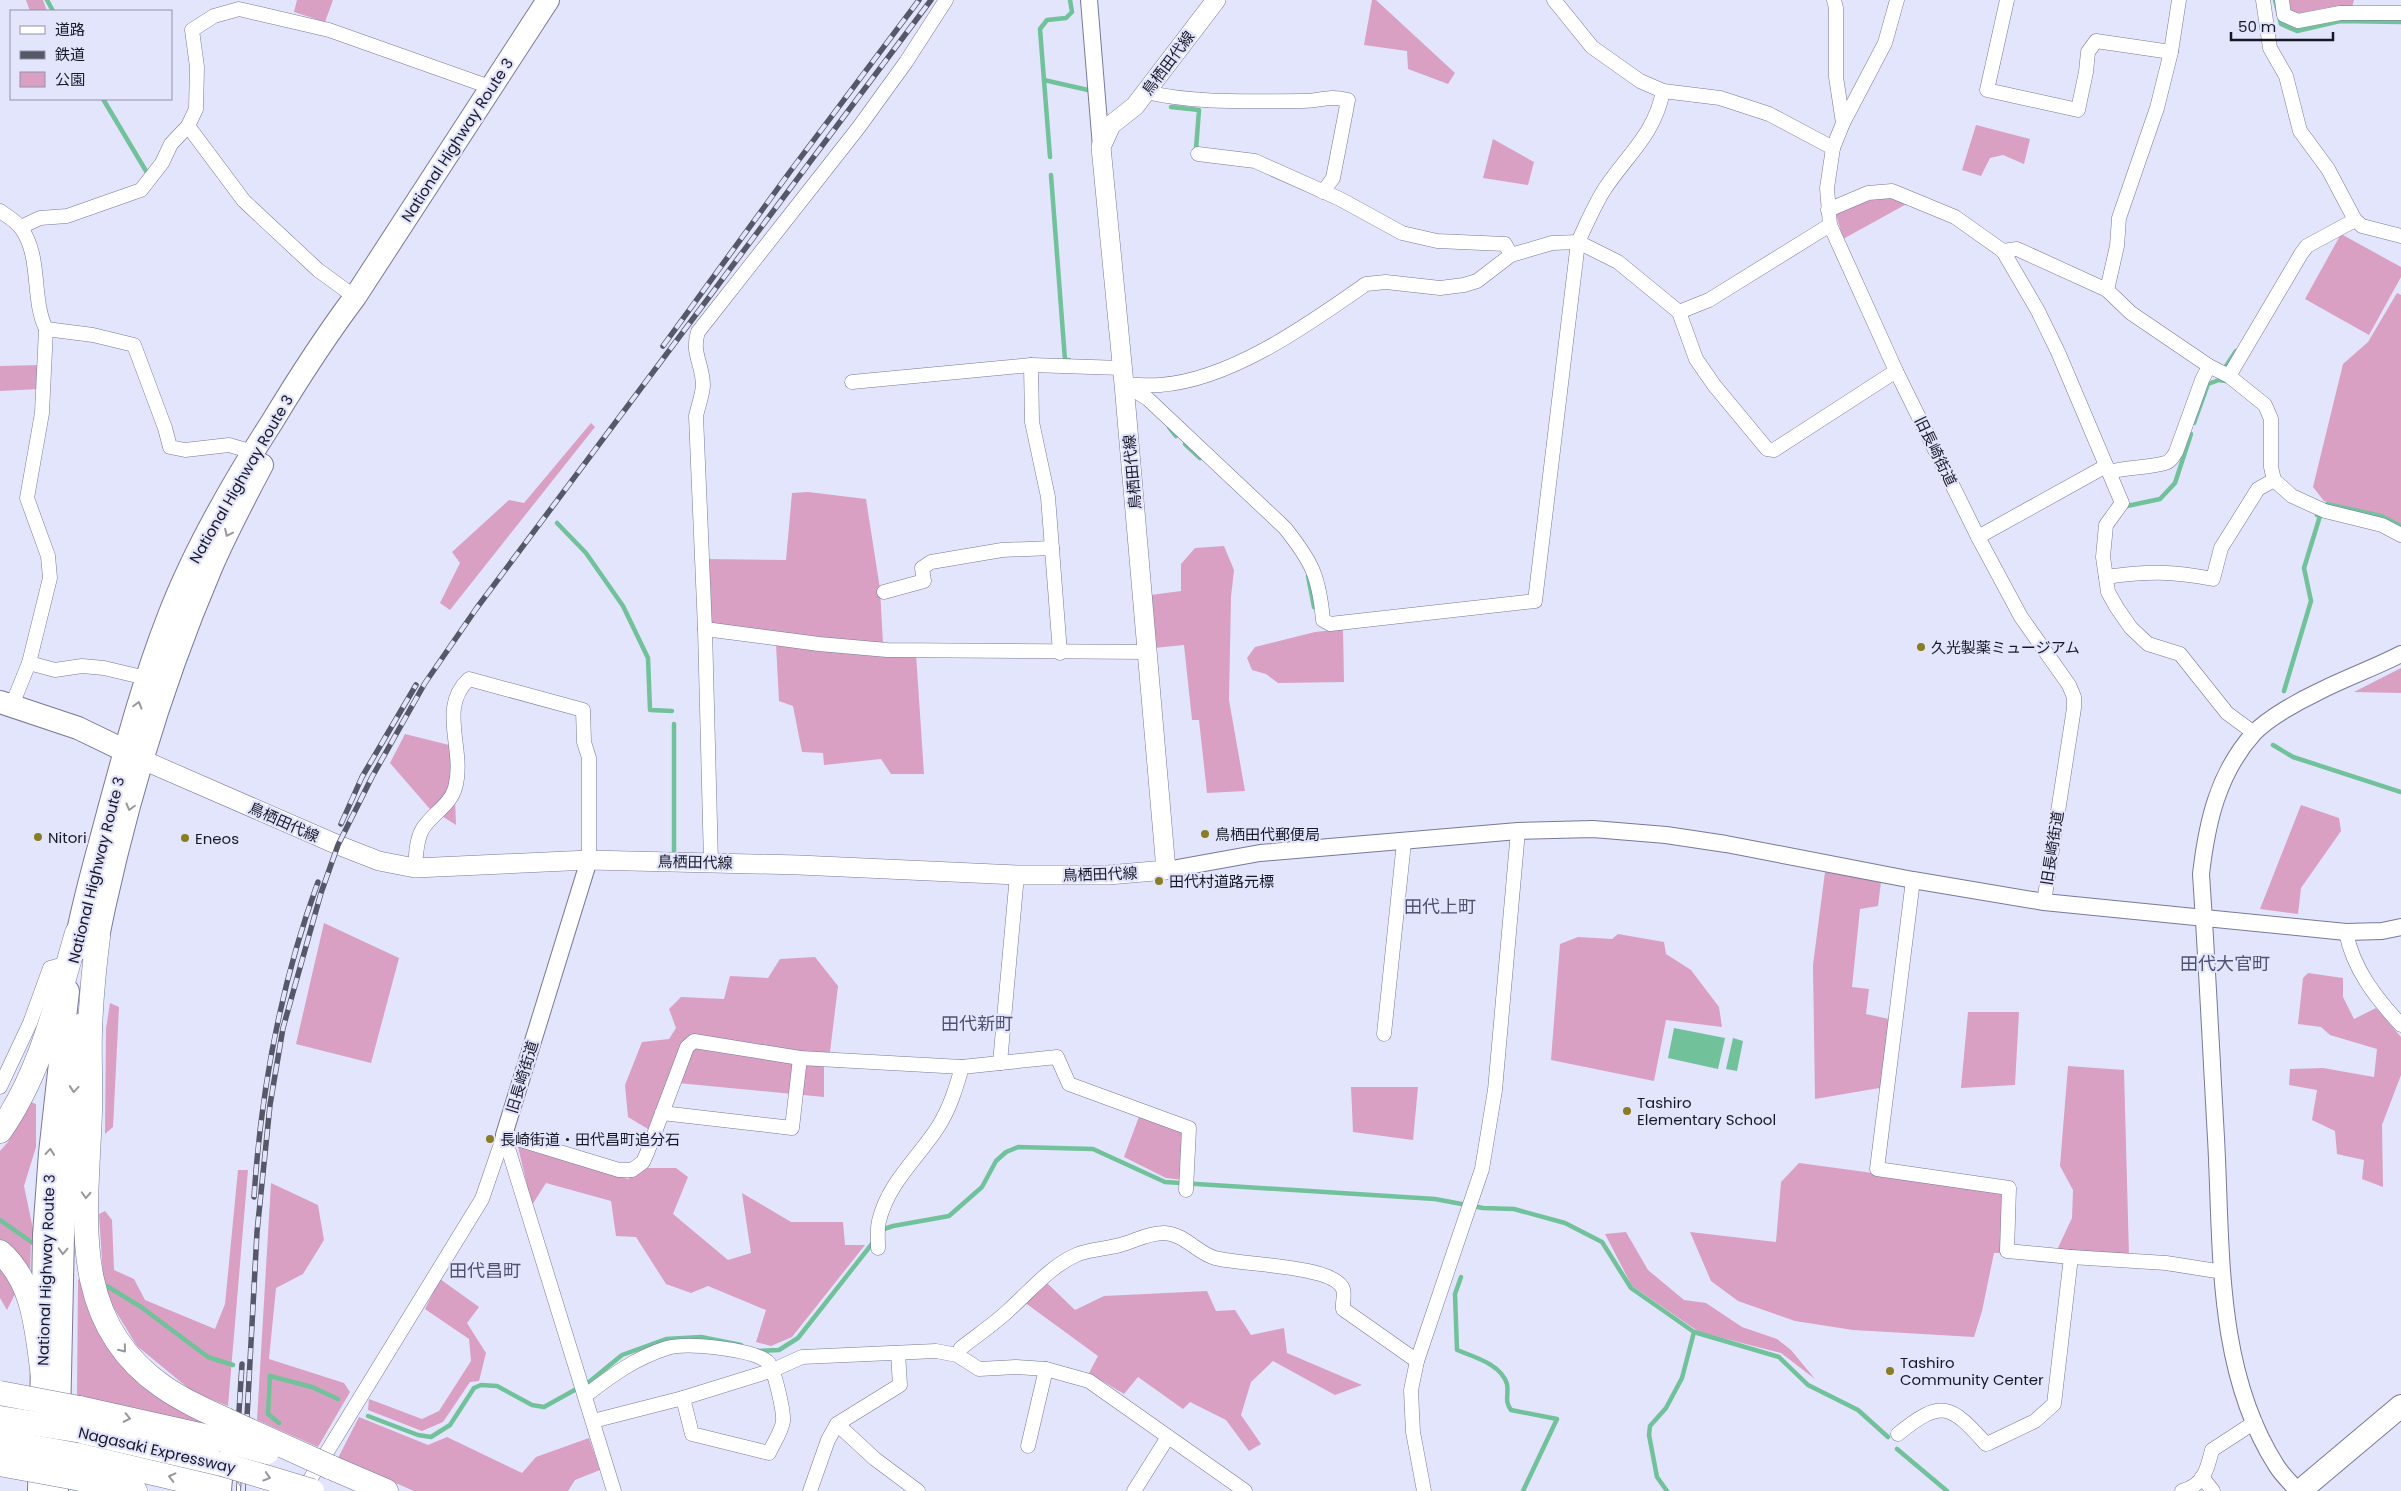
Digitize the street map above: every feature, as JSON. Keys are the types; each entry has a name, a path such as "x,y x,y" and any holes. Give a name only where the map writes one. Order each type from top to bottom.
{"highway":[{"name":"National Highway Route 3","path":"134,756 164,688 212,566 270,448 353,300 542,4"},
{"name":"National Highway Route 3","path":"39,1491 43,1376 44,1234 50,1153 65,1010 87,935 134,756 146,678 168,617 194,558 253,452 322,342 353,300"},
{"path":"6,703 78,728 134,756"},
{"name":"National Highway Route 3","path":"57,1491 63,1234 68,1152 84,1009 87,935"},
{"path":"0,1131 16,1106 35,1066 68,963 87,935"},
{"path":"87,935 91,1000 90,1110 85,1214 88,1259 96,1298 111,1333 121,1348 147,1374 224,1430"},
{"path":"0,1252 15,1270 31,1302 43,1376"},
{"path":"0,1393 78,1419 224,1430 385,1491"},
{"path":"2299,1491 2401,1406"},
{"name":"Nagasaki Expressway","path":"0,1418 78,1419 312,1491"},
{"name":"Nagasaki Expressway","path":"0,1441 74,1475 224,1490"},
{"path":"0,1464 74,1475 135,1491"},
{"path":"0,1471 74,1475"}],"main road":[{"name":"鳥栖田代線","path":"134,756 338,846 379,861 414,868 589,860 711,862 1017,876 1108,875 1166,870 1101,147 1111,125 1135,106 1216,0"}],"street":[{"path":"711,862 705,629 696,416 703,387 701,367 694,345 698,332 865,119 906,62 946,0"},
{"path":"1089,0 1101,147"},
{"path":"1554,0 1592,47 1640,81 1663,91 1720,98 1769,114 1832,148"},
{"path":"1834,0 1836,8 1836,77 1843,123"},
{"name":"旧長崎街道","path":"1897,0 1886,44 1843,123 1832,148 1828,170 1830,225 1896,371 1978,537 2021,618 2070,685 2074,697 2074,708 2044,902"},
{"path":"2007,0 1987,90 2078,110 2088,52 2096,41 2171,52"},
{"path":"2107,290 2117,246 2119,218 2157,108 2171,52 2179,0"},
{"path":"2401,13 2340,13 2298,21 2284,15 2282,2 2263,3 2270,48 2286,76 2296,122 2328,169 2355,220 2362,226 2401,236"},
{"path":"21,227 40,218 67,216 141,190 162,163 171,144 188,126 196,109 197,67 192,30 214,16 238,9 329,30 490,87"},
{"path":"1123,376 1284,528 1303,551 1315,572 1320,590 1323,620 1330,624 1535,601 1578,242 1603,192 1648,132 1659,112 1663,91"},
{"path":"1146,92 1197,100 1306,101 1334,96 1348,100 1334,178 1323,192"},
{"path":"188,126 244,201 353,300"},
{"path":"1198,154 1255,161 1323,192 1402,233 1437,241 1505,244 1511,255"},
{"path":"1828,210 1868,194 1892,190 1955,218 2003,251 2038,311 2058,352 2122,503 2106,525 2103,557 2108,592 2131,628 2148,644 2180,654 2227,713 2254,733"},
{"path":"0,211 21,227 31,247 39,316 46,329 42,413 27,498 48,556 50,578 29,663 6,703"},
{"path":"2229,376 2300,254 2308,246 2355,220"},
{"path":"1679,312 1710,300 1830,225"},
{"path":"852,382 1031,365 1169,383 1214,372 1253,357 1366,284 1386,282 1440,288 1464,285 1477,281 1511,255 1552,243 1578,242 1618,262 1679,312 1696,359 1714,385 1767,449 1774,450 1896,371"},
{"path":"2003,251 2017,249 2107,290 2131,313 2209,366 2229,376 2264,405 2271,418 2271,467 2274,480 2292,496 2304,503 2382,525 2401,535"},
{"path":"46,329 93,335 134,345 165,428 170,447 185,450 229,446 253,452"},
{"path":"1031,365 1032,422 1048,497 1060,653"},
{"path":"1978,537 2108,469 2165,463 2171,460 2176,452 2202,380 2209,366"},
{"path":"2106,577 2143,571 2177,572 2213,579 2221,548 2258,489 2274,480"},
{"path":"884,592 924,581 922,568 931,562 1002,550 1052,548"},
{"path":"705,629 819,644 887,650 1060,653 1146,652"},
{"path":"2299,1491 2277,1467 2255,1422 2228,1338 2201,874 2205,841 2212,808 2222,781 2254,733 2264,724 2318,692 2379,666 2401,654"},
{"path":"29,663 55,670 82,666 104,668 146,678"},
{"path":"414,868 422,830 447,802 454,789 457,748 452,710 461,686 469,679 583,710 584,742 589,758 589,860"},
{"path":"1166,870 1260,853 1518,832 1593,829 1666,835 1726,844 1913,880 2044,902 2155,914 2204,916 2346,932 2382,931 2401,927"},
{"path":"1424,1491 1412,1412 1411,1390 1417,1361 1471,1207 1482,1169 1496,1090 1518,832"},
{"path":"1384,1034 1404,842"},
{"name":"旧長崎街道","path":"504,1135 589,860"},
{"path":"1000,1064 1017,876"},
{"path":"1913,880 1877,1169 2009,1188 2007,1251 2166,1263 2223,1272"},
{"path":"2346,932 2350,953 2375,996 2401,1025"},
{"path":"0,1087 30,1023 50,968 68,963"},
{"path":"504,1135 619,1170 632,1170 643,1162 647,1154 687,1047 694,1041 800,1058 962,1067 1057,1057 1069,1084 1189,1128 1187,1186"},
{"path":"662,1113 792,1128 800,1058"},
{"path":"878,1248 878,1223 899,1178 938,1128 953,1098 962,1067"},
{"path":"504,1135 614,1491"},
{"path":"303,1491 482,1199 504,1135"},
{"path":"957,1355 961,1348 1010,1310 1047,1275 1076,1255 1121,1245 1140,1237 1165,1233 1188,1240 1212,1257 1266,1266 1298,1268 1333,1280 1341,1285 1345,1292 1343,1309 1417,1361"},
{"path":"1898,1434 1915,1420 1939,1410 1952,1411 1962,1418 1986,1444 2035,1421 2054,1404 2071,1257"},
{"path":"585,1396 626,1365 670,1347 701,1346 726,1348 768,1362 773,1370 783,1421 769,1453 692,1434 683,1398"},
{"path":"593,1421 683,1398 773,1370 802,1357 936,1351 957,1355 979,1369 1016,1367 1046,1369 1089,1381 1245,1491"},
{"path":"810,1491 828,1440 837,1424 900,1385 898,1353"},
{"path":"1028,1446 1046,1369"},
{"path":"2182,1491 2194,1488 2202,1478 2212,1450 2255,1422"},
{"path":"837,1424 875,1459 918,1491"},
{"path":"1134,1491 1168,1436"},
{"path":"2202,1478 2213,1491"}],"green space":[{"path":"26,0 43,0 47,10 30,10"},
{"path":"297,0 333,0 325,22 294,12"},
{"path":"1372,0 1376,0 1455,73 1448,84 1408,69 1407,51 1364,45"},
{"path":"2287,0 2354,0 2352,7 2320,9 2298,16 2288,11"},
{"path":"1976,125 2030,139 2024,164 2003,155 1990,158 1981,176 1962,170"},
{"path":"1493,139 1534,162 1528,185 1483,178"},
{"path":"1871,196 1890,196 1912,201 1843,239 1836,214"},
{"path":"2341,234 2401,267 2401,277 2369,335 2305,299"},
{"path":"2397,293 2401,295 2401,524 2383,517 2324,501 2313,487 2343,364 2368,342"},
{"path":"42,365 39,389 0,391 0,366"},
{"path":"591,423 595,427 450,610 440,603 460,563 452,552 509,500 524,503"},
{"path":"808,492 866,499 880,589 883,643 776,634 709,623 706,559 786,560 792,493"},
{"path":"1224,546 1234,570 1231,597 1229,700 1245,791 1207,793 1199,720 1192,720 1184,645 1154,648 1151,595 1181,591 1181,564 1195,548"},
{"path":"1343,629 1344,682 1278,683 1266,674 1252,670 1247,658 1255,647 1315,632"},
{"path":"776,644 916,654 924,774 891,774 881,759 824,765 823,753 802,752 793,706 779,701"},
{"path":"2401,668 2401,693 2354,692"},
{"path":"405,734 453,746 456,825 429,808 390,763"},
{"path":"2301,805 2339,818 2341,831 2301,888 2298,914 2260,909"},
{"path":"1825,872 1881,882 1878,906 1860,909 1852,987 1869,989 1866,1014 1889,1019 1885,1087 1815,1099 1813,965"},
{"path":"324,923 399,958 371,1063 296,1044"},
{"path":"1618,934 1664,942 1666,954 1691,970 1719,1007 1722,1027 1666,1020 1654,1081 1551,1060 1560,944 1578,937 1612,939"},
{"path":"815,957 838,986 830,1052 824,1065 824,1097 667,1082 648,1129 628,1117 625,1085 642,1042 669,1039 676,1028 669,1009 681,997 724,999 730,976 768,978 780,959"},
{"path":"2308,973 2343,978 2343,997 2354,1019 2376,1008 2401,1037 2401,1075 2382,1125 2383,1187 2362,1179 2364,1160 2337,1154 2335,1131 2312,1120 2317,1090 2289,1085 2290,1069 2323,1068 2374,1077 2377,1049 2330,1035 2321,1027 2298,1024 2303,978"},
{"path":"110,1003 119,1007 113,1127 105,1134 106,1029"},
{"path":"1968,1012 2019,1012 2015,1085 1961,1088"},
{"path":"2068,1066 2124,1070 2129,1256 2057,1250 2072,1218 2073,1190 2060,1166"},
{"path":"1351,1087 1418,1087 1413,1140 1353,1132"},
{"path":"28,1101 36,1104 36,1147 24,1186 34,1234 31,1240 30,1279 0,1242 0,1151 8,1142"},
{"path":"1140,1114 1183,1129 1183,1180 1166,1178 1124,1157"},
{"path":"517,1143 628,1179 641,1168 676,1168 688,1177 673,1214 728,1260 751,1253 742,1193 791,1222 843,1222 845,1245 865,1245 792,1337 771,1346 756,1342 766,1310 708,1286 691,1293 666,1284 636,1237 616,1236 611,1201 546,1183 532,1205"},
{"path":"1799,1163 2006,1191 2003,1253 1994,1253 1982,1311 1974,1337 1853,1330 1795,1321 1738,1301 1711,1281 1690,1232 1776,1242 1781,1182"},
{"path":"238,1170 248,1170 228,1406 193,1392 137,1346 104,1292 99,1214 105,1211 112,1220 114,1270 134,1279 145,1300 215,1329 225,1304"},
{"path":"271,1183 318,1205 324,1240 303,1274 276,1288 269,1359 344,1383 350,1392 318,1447 257,1420"},
{"path":"1626,1232 1648,1270 1684,1300 1706,1303 1742,1327 1777,1339 1791,1350 1815,1379 1781,1353 1699,1332 1632,1286 1605,1234"},
{"path":"0,1266 17,1290 7,1310 0,1298"},
{"path":"78,1279 84,1285 94,1317 220,1431 77,1396"},
{"path":"440,1279 479,1307 467,1323 486,1353 479,1381 470,1382 443,1422 422,1431 368,1410 369,1399 422,1419 439,1411 471,1361 469,1339 425,1309"},
{"path":"1047,1283 1075,1310 1104,1296 1207,1291 1216,1311 1235,1310 1251,1335 1284,1328 1287,1353 1362,1385 1335,1395 1273,1361 1251,1382 1241,1415 1261,1444 1249,1451 1226,1420 1190,1402 1183,1409 1138,1377 1124,1394 1089,1373 1098,1356 1024,1302"},
{"path":"359,1417 428,1445 447,1437 522,1473 536,1457 589,1438 600,1470 575,1480 568,1491 414,1491 338,1458"}],"shaded area":[{"path":"1674,1028 1725,1038 1718,1069 1668,1058"},
{"path":"1733,1038 1743,1041 1737,1071 1726,1069"}],"waterway":[{"path":"47,0 52,10"},
{"path":"1050,157 1040,29 1047,20 1066,18 1072,12 1070,0"},
{"path":"2275,0 2281,24 2297,31 2340,21 2401,22"},
{"path":"1044,80 1088,90"},
{"path":"104,100 146,171"},
{"path":"1171,107 1199,110 1196,149"},
{"path":"1051,175 1065,360 1069,360"},
{"path":"2226,366 2236,351"},
{"path":"2194,423 2208,384 2219,380 2226,381"},
{"path":"1169,427 1176,436"},
{"path":"2127,506 2160,499 2175,483 2191,434"},
{"path":"1185,444 1200,458"},
{"path":"2327,504 2381,516 2401,526"},
{"path":"2284,691 2311,601 2304,568 2320,516 2317,515"},
{"path":"557,523 586,553 623,606 648,658 650,710 672,711"},
{"path":"1308,576 1314,607"},
{"path":"674,724 674,854"},
{"path":"2273,745 2293,757 2401,792"},
{"path":"881,1232 893,1226 949,1216 982,1187 996,1161 1006,1152 1018,1147 1093,1149 1165,1182 1435,1199 1483,1208 1514,1209 1565,1223 1602,1242 1631,1288 1694,1332 1682,1378 1666,1408 1650,1426 1649,1435 1657,1477 1667,1491"},
{"path":"0,1220 33,1243"},
{"path":"758,1351 779,1350 798,1338 875,1240"},
{"path":"1461,1277 1455,1294 1457,1350 1486,1362 1499,1371 1507,1384 1507,1400 1511,1410 1557,1419 1523,1491"},
{"path":"107,1286 141,1307 208,1357 233,1365"},
{"path":"1694,1332 1779,1357 1808,1385 1858,1410 1888,1437"},
{"path":"368,1416 418,1435 431,1437 450,1425 474,1388 481,1385 497,1386 532,1405 544,1407 589,1382 622,1355 666,1339 701,1337 741,1345"},
{"path":"279,1423 268,1414 270,1376 312,1387 338,1399"},
{"path":"1897,1449 1947,1491"}],"railway":[{"path":"663,346 789,173 919,0"},
{"path":"243,1491 257,1232 270,1105 283,1028 321,893 338,845 372,777 425,683 476,609 931,0"},
{"path":"341,824 362,777 416,685"},
{"path":"254,1197 262,1116 275,1037 293,959 318,882"},
{"path":"234,1491 242,1364"}],"place":[{"name":"久光製薬ミュージアム","path":"1921,647"},
{"name":"鳥栖田代郵便局","path":"1205,834"},
{"name":"Nitori","path":"38,837"},
{"name":"Eneos","path":"185,838"},
{"name":"田代村道路元標","path":"1159,881"},
{"name":"Tashiro Elementary School","path":"1627,1111"},
{"name":"長崎街道・田代昌町追分石","path":"490,1139"},
{"name":"Tashiro Community Center","path":"1890,1371"}],"district":[{"name":"田代上町","path":"1440,906"},
{"name":"田代大官町","path":"2225,963"},
{"name":"田代新町","path":"977,1023"},
{"name":"田代昌町","path":"485,1270"}]}
